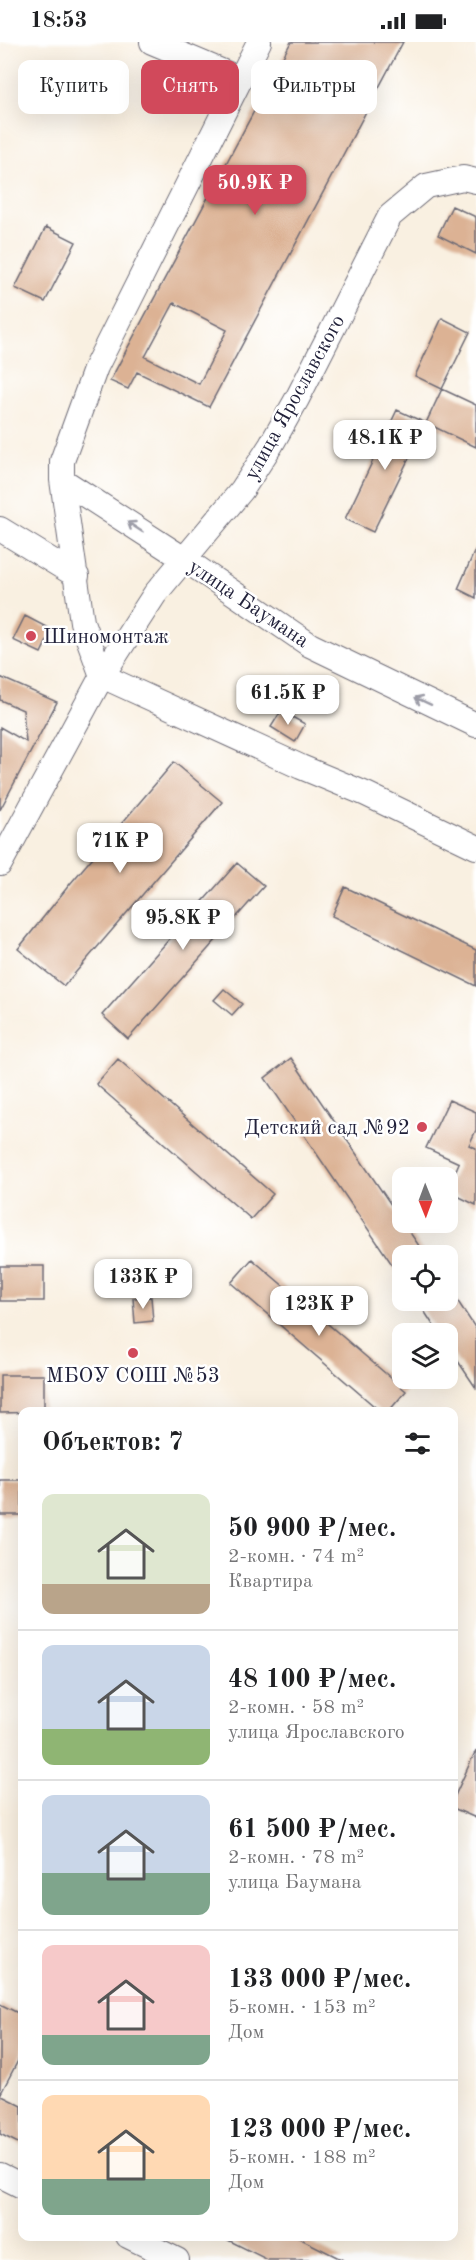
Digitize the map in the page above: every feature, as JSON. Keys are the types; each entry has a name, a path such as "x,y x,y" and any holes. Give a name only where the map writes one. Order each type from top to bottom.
{"street":[{"path":"152,42 240,79"},
{"path":"259,42 96,367 62,460 62,480 82,622 102,676 301,767 366,794 476,847"},
{"name":"улица Ярославского","path":"0,864 102,676 154,594 242,490 271,445 390,216 426,186 463,178 476,181"},
{"name":"улица Баумана","path":"62,480 184,559 310,645 476,725"},
{"path":"0,529 77,576"},
{"path":"0,2175 18,2184"},
{"path":"139,2241 177,2260"}],"building":[{"path":"291,42 403,42 377,91 377,60 281,60"},
{"path":"253,114 365,114 209,407 137,372 128,389 110,381","holes":["174,303 227,330 199,384 145,357"]},
{"path":"452,206 476,217 476,254 438,235"},
{"path":"46,227 76,242 45,302 15,288"},
{"path":"442,318 470,332 442,389 415,376"},
{"path":"442,389 476,405 476,447 426,423"},
{"path":"397,410 426,423 373,532 345,519"},
{"path":"476,548 476,598 458,589"},
{"path":"25,616 52,630 41,653 13,640"},
{"path":"0,677 57,702 0,810 0,727 26,742 23,710 0,700"},
{"path":"281,711 305,724 295,742 271,727"},
{"path":"174,762 222,802 64,986 18,949"},
{"path":"237,863 264,886 128,1039 102,1015"},
{"path":"345,887 476,950 476,986 332,916"},
{"path":"224,989 242,1004 232,1015 214,1000"},
{"path":"291,1058 392,1206 392,1233 410,1233 418,1245 392,1245 392,1264 265,1078"},
{"path":"118,1059 273,1194 251,1219 96,1084"},
{"path":"449,1100 476,1112 476,1130 469,1145 476,1148 476,1205 458,1196 459,1163 426,1148"},
{"path":"252,1259 392,1379 392,1389 406,1391 392,1407 375,1407 231,1283"},
{"path":"0,1266 44,1266 44,1301 0,1301"},
{"path":"151,1297 153,1321 135,1323 133,1298"},
{"path":"458,1302 476,1329 476,1388 458,1361 458,1323 432,1323 424,1311 458,1311"},
{"path":"0,1375 44,1375 44,1407 18,1407 18,1413 0,1413"},
{"path":"0,1480 18,1480 18,1515 0,1515"},
{"path":"476,1750 476,1818 458,1810 458,1789"},
{"path":"0,2004 18,2013 18,2061 0,2095"},
{"path":"0,2095 18,2104 18,2143 0,2134"},
{"path":"230,2241 305,2241 343,2260 268,2260"}],"place":[{"name":"Шиномонтаж","path":"31,636"},
{"name":"Детский сад №92","path":"422,1127"},
{"name":"МБОУ СОШ №53","path":"133,1353"}]}
